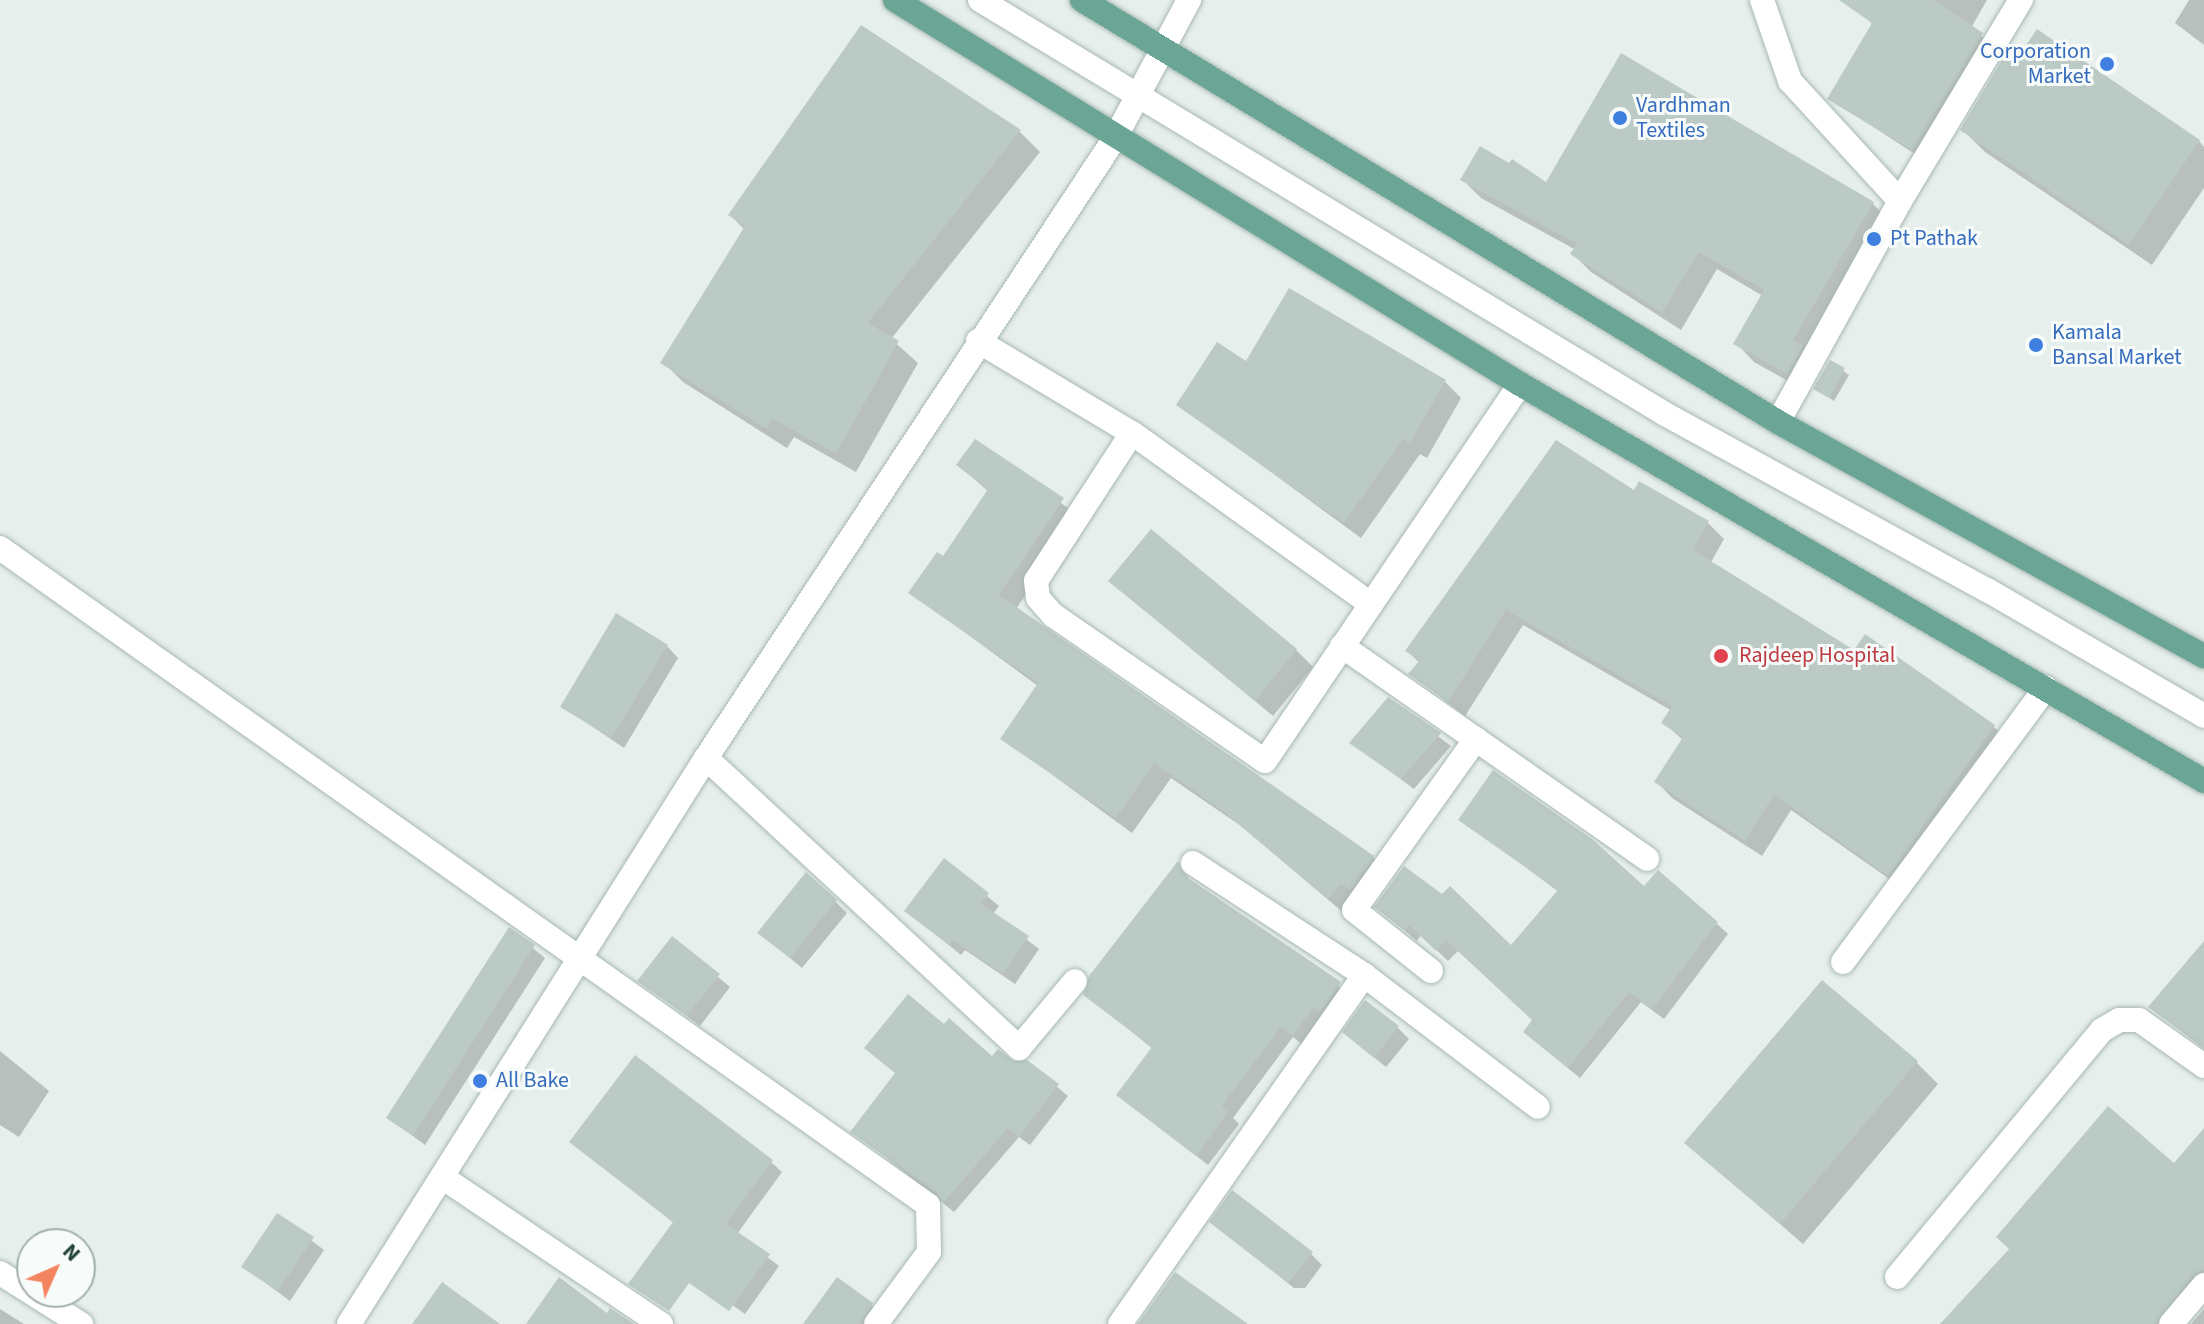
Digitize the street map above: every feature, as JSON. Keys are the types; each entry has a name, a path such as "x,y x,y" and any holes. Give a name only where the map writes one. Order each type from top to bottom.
{"main road":[{"path":"895,0 1115,138 1520,384 2204,781"},
{"path":"1082,0 1778,422 2204,656"}],"street":[{"path":"980,0 1135,97 1665,414 2204,716"},
{"path":"349,1324 706,758 978,341 1115,138 1189,0"},
{"path":"1762,0 1790,81 1900,201"},
{"path":"1778,422 1900,201 2021,0"},
{"path":"978,341 1132,433 1371,604"},
{"path":"1132,433 1036,581 1038,598 1053,615 1265,761 1520,384"},
{"path":"0,548 582,957 928,1205 929,1252 876,1324"},
{"path":"1342,646 1647,859"},
{"path":"1843,962 2046,688"},
{"path":"1431,971 1354,910 1476,739"},
{"path":"706,758 1019,1048 1075,981"},
{"path":"1193,863 1364,975 1538,1107"},
{"path":"1120,1324 1364,975"},
{"path":"1897,1277 2102,1030 2119,1020 2139,1020 2204,1066"},
{"path":"442,1177 661,1324"},
{"path":"0,1273 81,1324"},
{"path":"2171,1324 2204,1285"}],"building":[{"path":"1839,0 1934,0 1983,33 1912,150 1827,99 1872,23"},
{"path":"861,25 1021,130 868,323 899,341 836,454 773,419 767,429 660,363 745,226 728,215"},
{"path":"2037,29 2200,140 2129,245 1960,130 2008,50 2018,57"},
{"path":"1621,53 1874,202 1793,340 1803,345 1787,374 1733,344 1764,290 1699,252 1662,313 1570,254 1577,244 1460,180 1480,146 1509,163 1512,159 1546,182"},
{"path":"1289,288 1446,380 1410,443 1403,439 1344,523 1176,405 1217,342 1246,361"},
{"path":"1830,360 1845,368 1829,398 1813,389"},
{"path":"975,439 1064,498 999,595 1374,856 1350,890 1341,884 1328,899 1223,811 1154,763 1116,818 1000,739 1038,683 908,593 937,552 943,556 988,489 956,465"},
{"path":"1556,440 1634,490 1639,481 1709,521 1693,550 1854,650 1865,634 1995,725 1888,876 1774,795 1745,841 1654,782 1683,737 1661,723 1672,706 1506,610 1448,702 1408,674 1420,660 1405,651"},
{"path":"1151,529 1297,649 1255,701 1108,581"},
{"path":"616,613 668,645 612,738 560,707"},
{"path":"1388,697 1441,733 1401,779 1349,743"},
{"path":"1493,770 1592,839 1644,886 1658,870 1718,922 1652,1009 1629,992 1568,1068 1523,1032 1532,1020 1446,940 1436,951 1409,925 1405,931 1374,907 1404,866 1442,894 1450,886 1511,945 1558,890 1458,820"},
{"path":"944,858 989,893 981,904 1029,936 1003,974 953,940 949,945 904,911"},
{"path":"1178,861 1185,876 1341,982 1319,1013 1313,1008 1292,1036 1281,1027 1222,1106 1229,1111 1196,1156 1116,1095 1152,1047 1083,995 1089,976"},
{"path":"806,872 837,900 790,958 757,933"},
{"path":"509,927 535,945 413,1136 386,1118"},
{"path":"672,936 720,974 687,1016 637,981"},
{"path":"2204,941 2204,1048 2148,1007"},
{"path":"1822,980 1918,1061 1780,1224 1684,1143"},
{"path":"908,994 944,1024 949,1018 992,1056 998,1049 1015,1062 1027,1060 1059,1084 1019,1137 1008,1128 943,1203 937,1193 850,1132 895,1073 864,1048"},
{"path":"1365,1000 1399,1026 1374,1058 1342,1032"},
{"path":"635,1055 773,1160 726,1224 770,1254 729,1311 689,1283 669,1311 628,1284 673,1222 569,1142"},
{"path":"2108,1106 2174,1163 2204,1128 2204,1270 2193,1275 2156,1324 1940,1324 2009,1249 1996,1237"},
{"path":"1232,1190 1313,1252 1288,1283 1209,1222"},
{"path":"277,1213 314,1237 278,1291 241,1267"},
{"path":"1175,1272 1248,1324 1138,1324"},
{"path":"559,1277 607,1313 610,1308 634,1324 526,1324"},
{"path":"837,1277 873,1303 861,1324 803,1324"},
{"path":"442,1282 500,1324 412,1324"}],"place":[{"name":"Corporation Market","path":"2107,64"},
{"name":"Vardhman Textiles","path":"1620,118"},
{"name":"Pt Pathak","path":"1874,239"},
{"name":"Kamala Bansal Market","path":"2036,345"},
{"name":"Rajdeep Hospital","path":"1721,656"},
{"name":"All Bake","path":"480,1081"}]}
